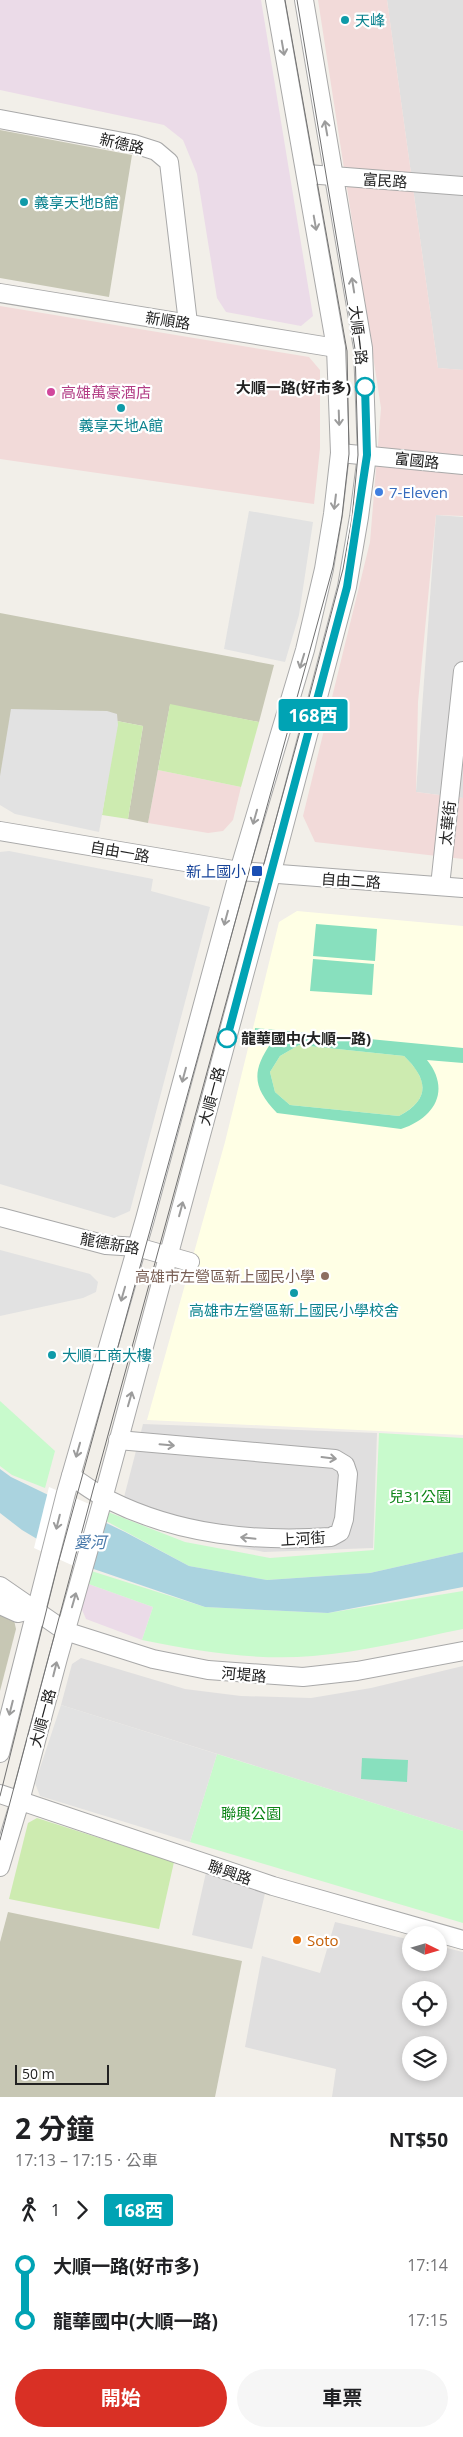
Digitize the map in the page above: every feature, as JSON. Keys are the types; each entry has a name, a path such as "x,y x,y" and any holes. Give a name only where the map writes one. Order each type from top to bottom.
{"street":[{"name":"大順一路","path":"35,1609 66,1493 137,1247 239,871 305,650 324,569 340,453 336,348 275,0"},
{"name":"大順一路","path":"0,1867 20,1801 169,1256 272,875 347,587 367,455 363,348 304,0"},
{"name":"新德路","path":"0,119 134,144 156,151 169,162 173,182 188,323"},
{"name":"富民路","path":"307,174 463,186"},
{"name":"新順路","path":"0,293 336,348"},
{"name":"富國路","path":"340,453 463,465"},
{"name":"太華街","path":"440,886 459,740 463,671"},
{"name":"自由一路","path":"0,830 239,871"},
{"name":"自由二路","path":"239,871 463,888"},
{"name":"龍德新路","path":"0,1217 106,1245 137,1247 190,1262"},
{"name":"上河街","path":"71,1476 101,1504 182,1528 262,1539 331,1538 340,1532 344,1519 348,1474 345,1465 335,1459 118,1440"},
{"name":"河堤路","path":"0,1586 65,1631 153,1659 208,1670 259,1676 304,1677 348,1672 463,1651"},
{"path":"0,1605 18,1613 35,1609 0,1753"},
{"name":"聯興路","path":"0,1794 273,1886 463,1940"}],"shaded area":[{"path":"0,0 261,0 313,316 301,326 226,312 217,298 197,174 183,140 164,125 0,90"},
{"path":"318,0 387,0 438,368 463,370 463,516 436,515 418,702 416,792 463,798 463,859 315,842 303,816 370,542 381,408"},
{"path":"387,0 463,0 463,370 438,368"},
{"name":"義享天地B館","path":"0,130 132,155 109,297 0,278"},
{"path":"0,306 309,357 320,370 320,448 314,504 0,459"},
{"path":"249,511 313,522 299,615 285,662 224,649"},
{"path":"436,515 463,517 463,798 416,792"},
{"path":"0,613 274,665 259,722 170,705 148,823 128,819 143,726 117,721 117,714 0,777"},
{"path":"11,709 107,711 117,714 118,725 99,832 15,814 0,805 0,776"},
{"path":"158,770 241,787 233,820 223,831 208,833 148,823"},
{"path":"9,851 153,879 151,891 210,907 130,1211 114,1218 0,1184 0,852"},
{"path":"297,911 463,926 463,1435 147,1420 225,1142 279,922"},
{"path":"0,1250 90,1274 98,1282 96,1292 83,1298 0,1316"},
{"path":"143,1424 377,1433 373,1548 264,1552 191,1538 125,1510 123,1501"},
{"path":"83,1582 153,1607 142,1640 86,1619 80,1605"},
{"path":"0,1612 14,1620 16,1629 0,1691"},
{"path":"81,1658 185,1689 241,1696 311,1698 371,1688 463,1666 463,1831 61,1705 72,1664"},
{"path":"61,1705 217,1754 190,1842 40,1796 35,1783"},
{"path":"207,1868 266,1889 252,1949 192,1935"},
{"path":"8,1912 242,1961 215,2097 0,2097 0,1942"},
{"path":"335,1922 402,1938 402,1971 448,1971 448,1948 463,1952 463,2097 332,2097 336,2069 245,2047 262,1956 320,1973"}],"green space":[{"path":"170,704 259,722 241,787 158,770"},
{"path":"117,721 143,726 128,819 102,815"},
{"path":"316,924 377,929 375,961 313,956"},
{"path":"313,959 374,964 372,995 310,991"},
{"path":"255,1028 463,1048 463,1063 427,1060 438,1082 436,1102 423,1118 401,1129 277,1113 263,1096 258,1080 260,1063 271,1043 254,1042","holes":["299,1045 404,1056 418,1073 422,1088 421,1096 417,1103 399,1116 290,1105 275,1092 270,1072 280,1056"]},
{"path":"299,1045 404,1056 418,1073 422,1088 421,1096 417,1103 399,1116 290,1105 275,1092 270,1072 280,1056"},
{"path":"0,1401 55,1451 45,1488 12,1475 0,1466"},
{"name":"兒31公園","path":"379,1433 463,1438 463,1552 370,1573 267,1580 189,1566 106,1521 108,1512 185,1542 270,1558 374,1550"},
{"path":"85,1569 205,1607 328,1613 463,1591 463,1629 369,1648 313,1656 248,1656 184,1648 142,1640 153,1607 83,1582"},
{"name":"聯興公園","path":"217,1754 463,1831 463,1923 190,1842"},
{"path":"362,1758 408,1760 407,1782 361,1779"},
{"path":"37,1818 174,1862 159,1929 9,1899 28,1823"}],"water":[{"name":"愛河","path":"0,1469 11,1477 125,1532 189,1566 267,1580 370,1573 463,1552 463,1587 328,1613 205,1607 79,1564 22,1530 0,1513"}],"pier":[{"path":"49,1487 106,1511 87,1572 34,1548"}],"tram line":[{"path":"0,1796 58,1564 333,567 342,516 349,454 347,351 285,0"},
{"path":"0,1840 93,1490 302,724 343,569 352,518 358,455 355,349 297,0"}],"bus line":[{"name":"168西","path":"227,1038 256,927 272,875 347,587 367,455 365,387"}],"place":[{"name":"天峰","path":"345,20"},
{"name":"義享天地B館","path":"24,202"},
{"name":"大順一路(好市多)","path":"365,387"},
{"name":"高雄萬豪酒店","path":"51,392"},
{"name":"義享天地A館","path":"121,408"},
{"name":"7-Eleven","path":"379,492"},
{"name":"新上國小","path":"257,871"},
{"name":"龍華國中(大順一路)","path":"227,1038"},
{"name":"高雄市左營區新上國民小學","path":"325,1276"},
{"name":"高雄市左營區新上國民小學校舍","path":"294,1293"},
{"name":"大順工商大樓","path":"52,1355"},
{"name":"Soto","path":"297,1940"}]}
